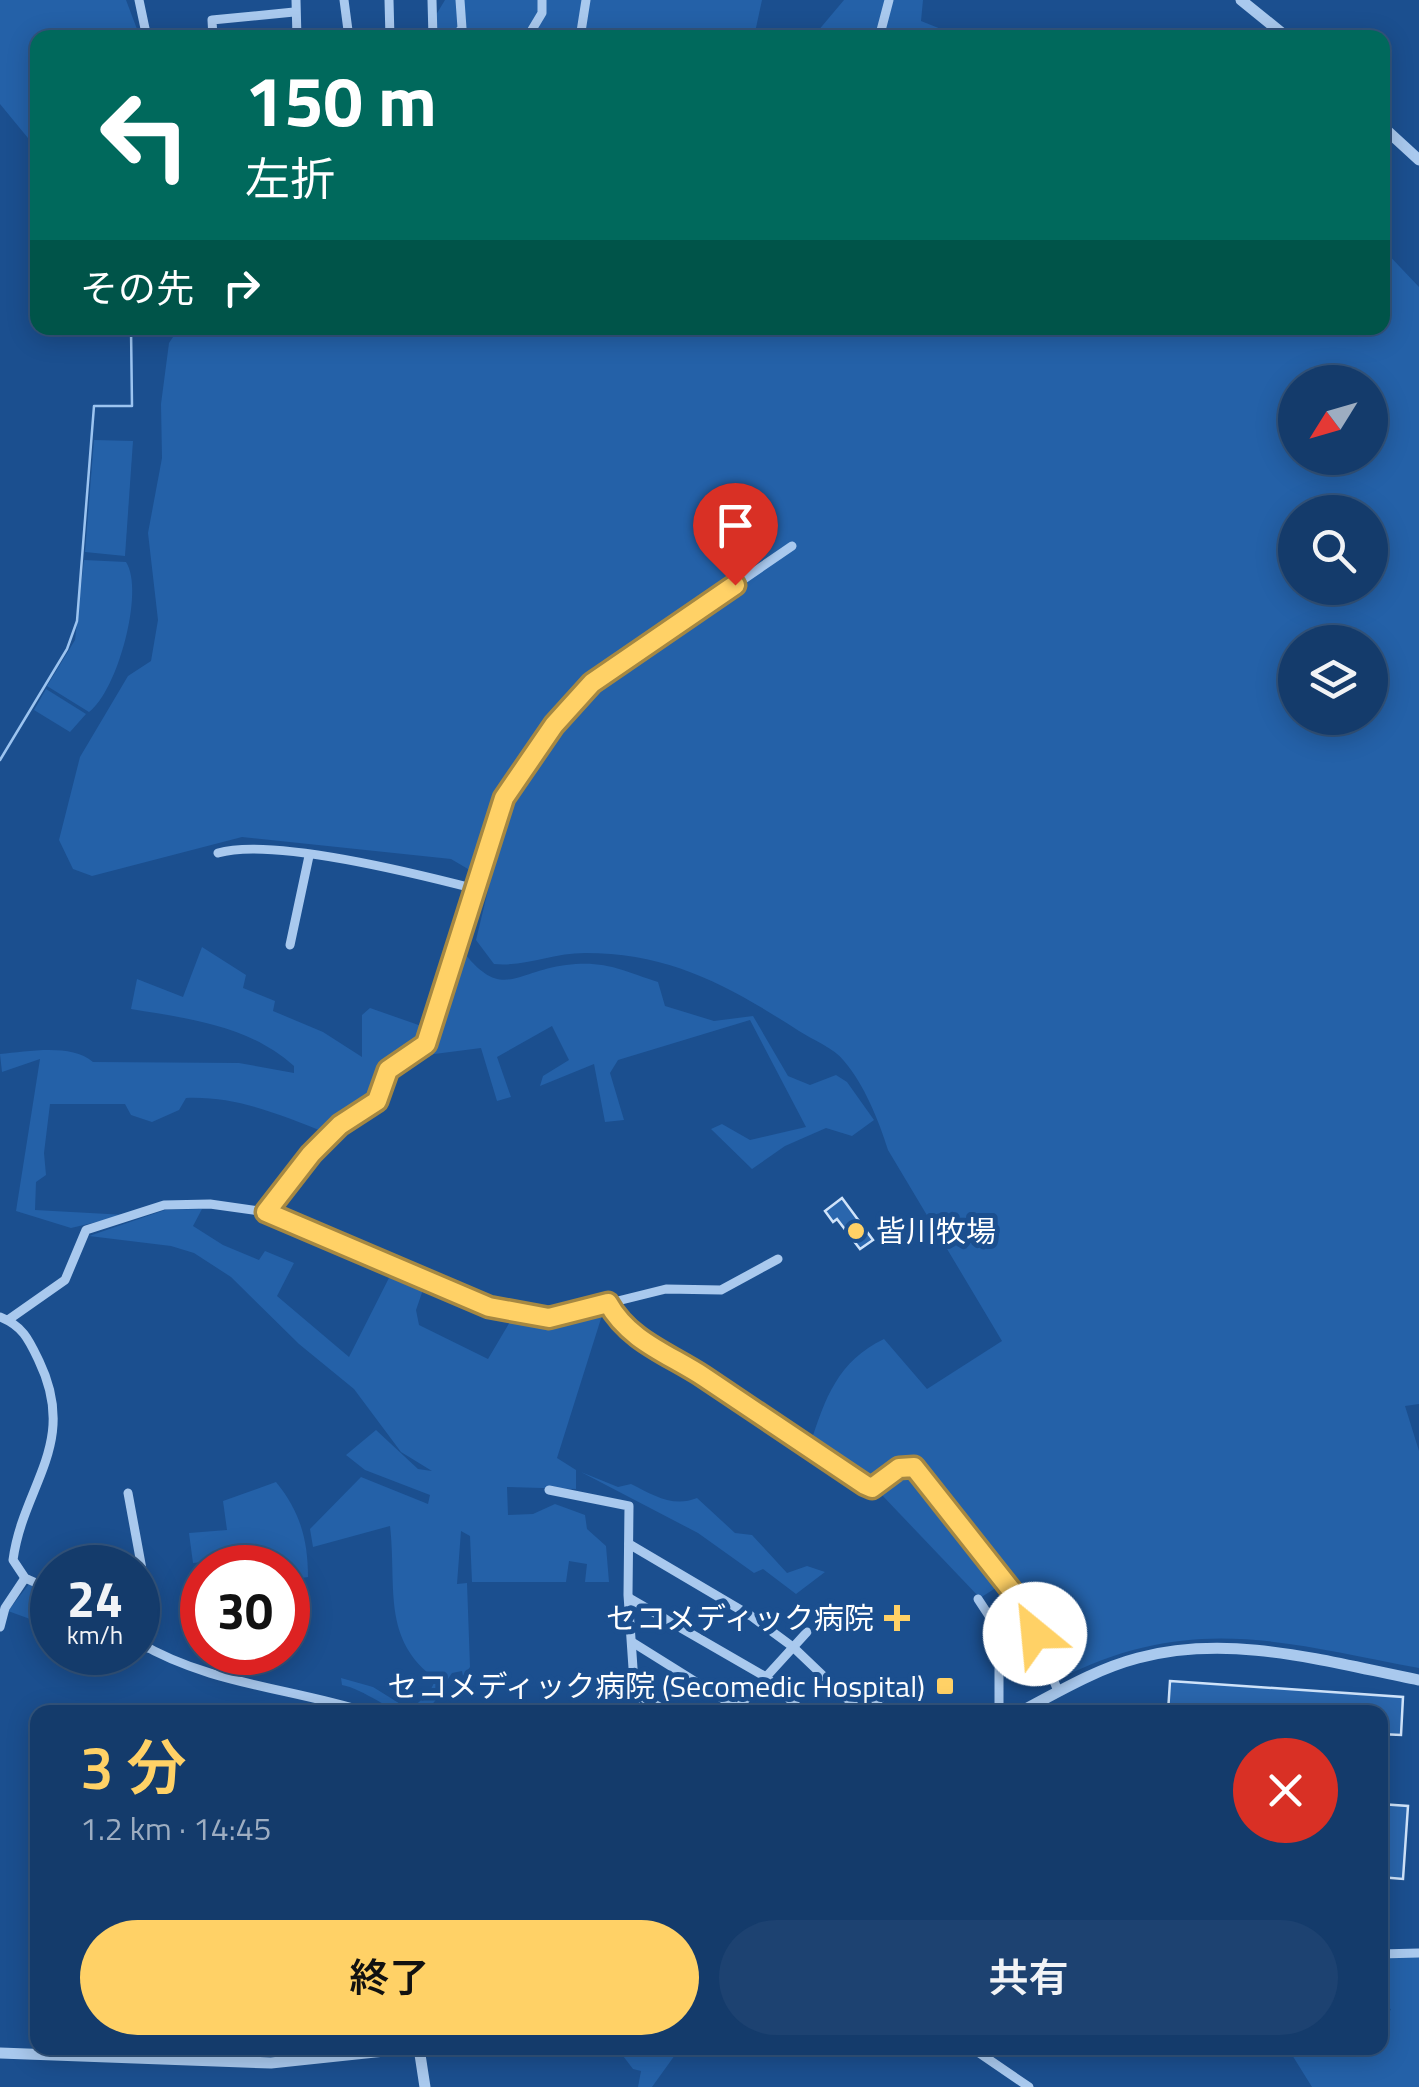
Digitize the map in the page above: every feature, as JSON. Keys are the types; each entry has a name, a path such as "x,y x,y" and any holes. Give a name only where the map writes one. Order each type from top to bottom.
{"street":[{"path":"140,0 146,30"},
{"path":"296,0 296,30"},
{"path":"344,0 348,30"},
{"path":"388,0 390,30"},
{"path":"432,0 434,30"},
{"path":"460,0 460,30"},
{"path":"531,30 542,13 542,0"},
{"path":"581,30 586,0"},
{"path":"881,30 889,0"},
{"path":"1241,0 1278,30"},
{"path":"213,30 212,20 294,12"},
{"path":"1390,133 1419,160"},
{"path":"266,1212 311,1154 340,1125 377,1101 388,1070 426,1044 504,798 573,701 592,683 792,546"},
{"path":"218,853 238,847 309,856 399,870 476,889"},
{"path":"290,945 309,856"},
{"path":"30,1580 16,1567 14,1555 43,1478 52,1430 53,1394 27,1337 4,1319 65,1280 86,1230 164,1205 210,1204 266,1212 489,1307 549,1318 685,1286 721,1290 778,1258"},
{"path":"608,1303 616,1318 642,1342 691,1369 865,1485 872,1488 904,1465 919,1471 1023,1605 1058,1692"},
{"path":"548,1490 629,1506 629,1598 636,1705"},
{"path":"128,1493 138,1545"},
{"path":"629,1544 751,1616 793,1646 856,1705"},
{"path":"0,1627 2,1610 25,1578"},
{"path":"629,1598 766,1677 796,1705"},
{"path":"978,1599 999,1631 999,1705"},
{"path":"744,1705 807,1632"},
{"path":"632,1642 730,1705"},
{"path":"1033,1705 1136,1658 1226,1647 1419,1680"},
{"path":"160,1651 270,1691 334,1705"},
{"path":"635,1693 656,1705"},
{"path":"872,1705 884,1695"},
{"path":"1388,1954 1419,1953"},
{"path":"0,2053 30,2054"},
{"path":"47,2055 257,2064 346,2055"},
{"path":"418,2055 425,2087"},
{"path":"982,2055 1029,2087"}],"shaded area":[{"path":"0,0 126,0 137,30 30,30 30,140 0,104"},
{"path":"445,0 762,0 756,30 427,30"},
{"path":"844,0 923,0 921,21 944,30 819,30"},
{"path":"1390,256 1419,287 1419,1404 1405,1406 1419,1451 1419,1668 1279,1642 1194,1639 1105,1659 1057,1680 1025,1603 914,1460 909,1458 870,1485 810,1445 821,1412 844,1370 884,1339 927,1389 1002,1341 888,1150 858,1081 829,1048 723,987 645,959 585,953 494,964 476,940 490,882 451,859 242,837 92,876 73,869 59,840 80,757 128,676 151,661 158,620 148,533 162,458 161,404 169,343 174,335 1390,335"},
{"path":"94,440 133,441 125,556 85,552"},
{"path":"84,560 126,562 132,595 118,663 99,701 89,712 47,686 75,640"},
{"path":"46,689 86,714 70,732 34,710"},
{"path":"202,947 246,975 243,988 275,1001 273,1011 323,1032 362,1057 362,1015 370,1008 430,1029 414,1049 383,1069 375,1099 327,1133 258,1108 205,1098 186,1098 179,1110 152,1122 131,1115 125,1104 50,1104 44,1153 46,1175 36,1182 35,1210 126,1215 71,1228 16,1211 40,1059 2,1072 0,1054 61,1051 93,1062 239,1063 294,1073 294,1066 276,1052 238,1033 131,1009 137,979 183,997"},
{"path":"461,949 487,975 498,979 509,980 566,965 603,965 658,982 665,1006 714,1021 753,1016 788,1076 810,1085 836,1075 847,1082 874,1120 852,1136 826,1128 785,1146 752,1169 711,1129 722,1124 750,1140 806,1127 750,1020 618,1060 610,1073 624,1120 605,1122 594,1064 540,1086 543,1076 569,1060 552,1026 497,1057 511,1097 497,1101 481,1048 419,1056 436,1031"},
{"path":"202,1209 193,1226 223,1245 259,1260 265,1251 294,1263 277,1296 349,1357 394,1268 426,1281 416,1310 419,1325 488,1359 514,1315 536,1320 604,1309 557,1458 576,1470 576,1489 507,1487 508,1515 533,1514 555,1504 585,1515 587,1529 606,1546 609,1582 585,1582 587,1564 569,1561 566,1582 472,1582 470,1536 461,1531 457,1584 467,1583 470,1667 463,1676 462,1671 452,1673 431,1705 416,1705 429,1693 436,1679 419,1664 399,1629 390,1526 313,1547 310,1529 361,1477 428,1504 430,1495 365,1470 346,1455 376,1430 418,1469 432,1471 401,1452 354,1389 299,1344 231,1277 194,1253 171,1246 89,1236 165,1210"},
{"path":"904,1468 916,1473 1002,1584 980,1598 880,1493 877,1488"},
{"path":"581,1472 618,1487 631,1484 671,1501 697,1498 735,1533 752,1535 787,1573 807,1566 825,1572 796,1594 763,1569 754,1573 698,1533"},
{"path":"276,1482 291,1504 305,1545 191,1545 189,1533 227,1530 223,1501"},
{"path":"29,1584 30,1585 30,1619 8,1611"},
{"path":"341,1678 373,1687 402,1705 386,1705 342,1685"},
{"path":"1419,1956 1419,2087 1312,2087 1292,2055 1388,2055 1391,2010 1388,1957"},
{"path":"622,2055 675,2055 652,2087 638,2087 641,2071 633,2069"}],"building":[{"name":"皆川牧場","path":"842,1198 873,1240 860,1249 837,1219 833,1222 825,1211"},
{"path":"1170,1681 1403,1697 1401,1735 1388,1734 1388,1705 1168,1705"},
{"path":"1388,1805 1408,1806 1403,1879 1388,1878"}],"waterway":[{"path":"0,760 67,649 77,621 94,406 132,406 131,335"}],"place":[{"name":"皆川牧場","path":"856,1231"},
{"name":"セコメディック病院","path":"897,1618"},
{"name":"セコメディック病院 (Secomedic Hospital)","path":"945,1686"}],"route":[{"path":"735,585 592,683 554,725 504,798 426,1044 388,1070 377,1101 340,1125 311,1154 266,1212 489,1307 549,1318 608,1303 616,1318 642,1342 691,1369 865,1485 872,1488 904,1465 914,1467 1023,1605 1035,1634"}]}
